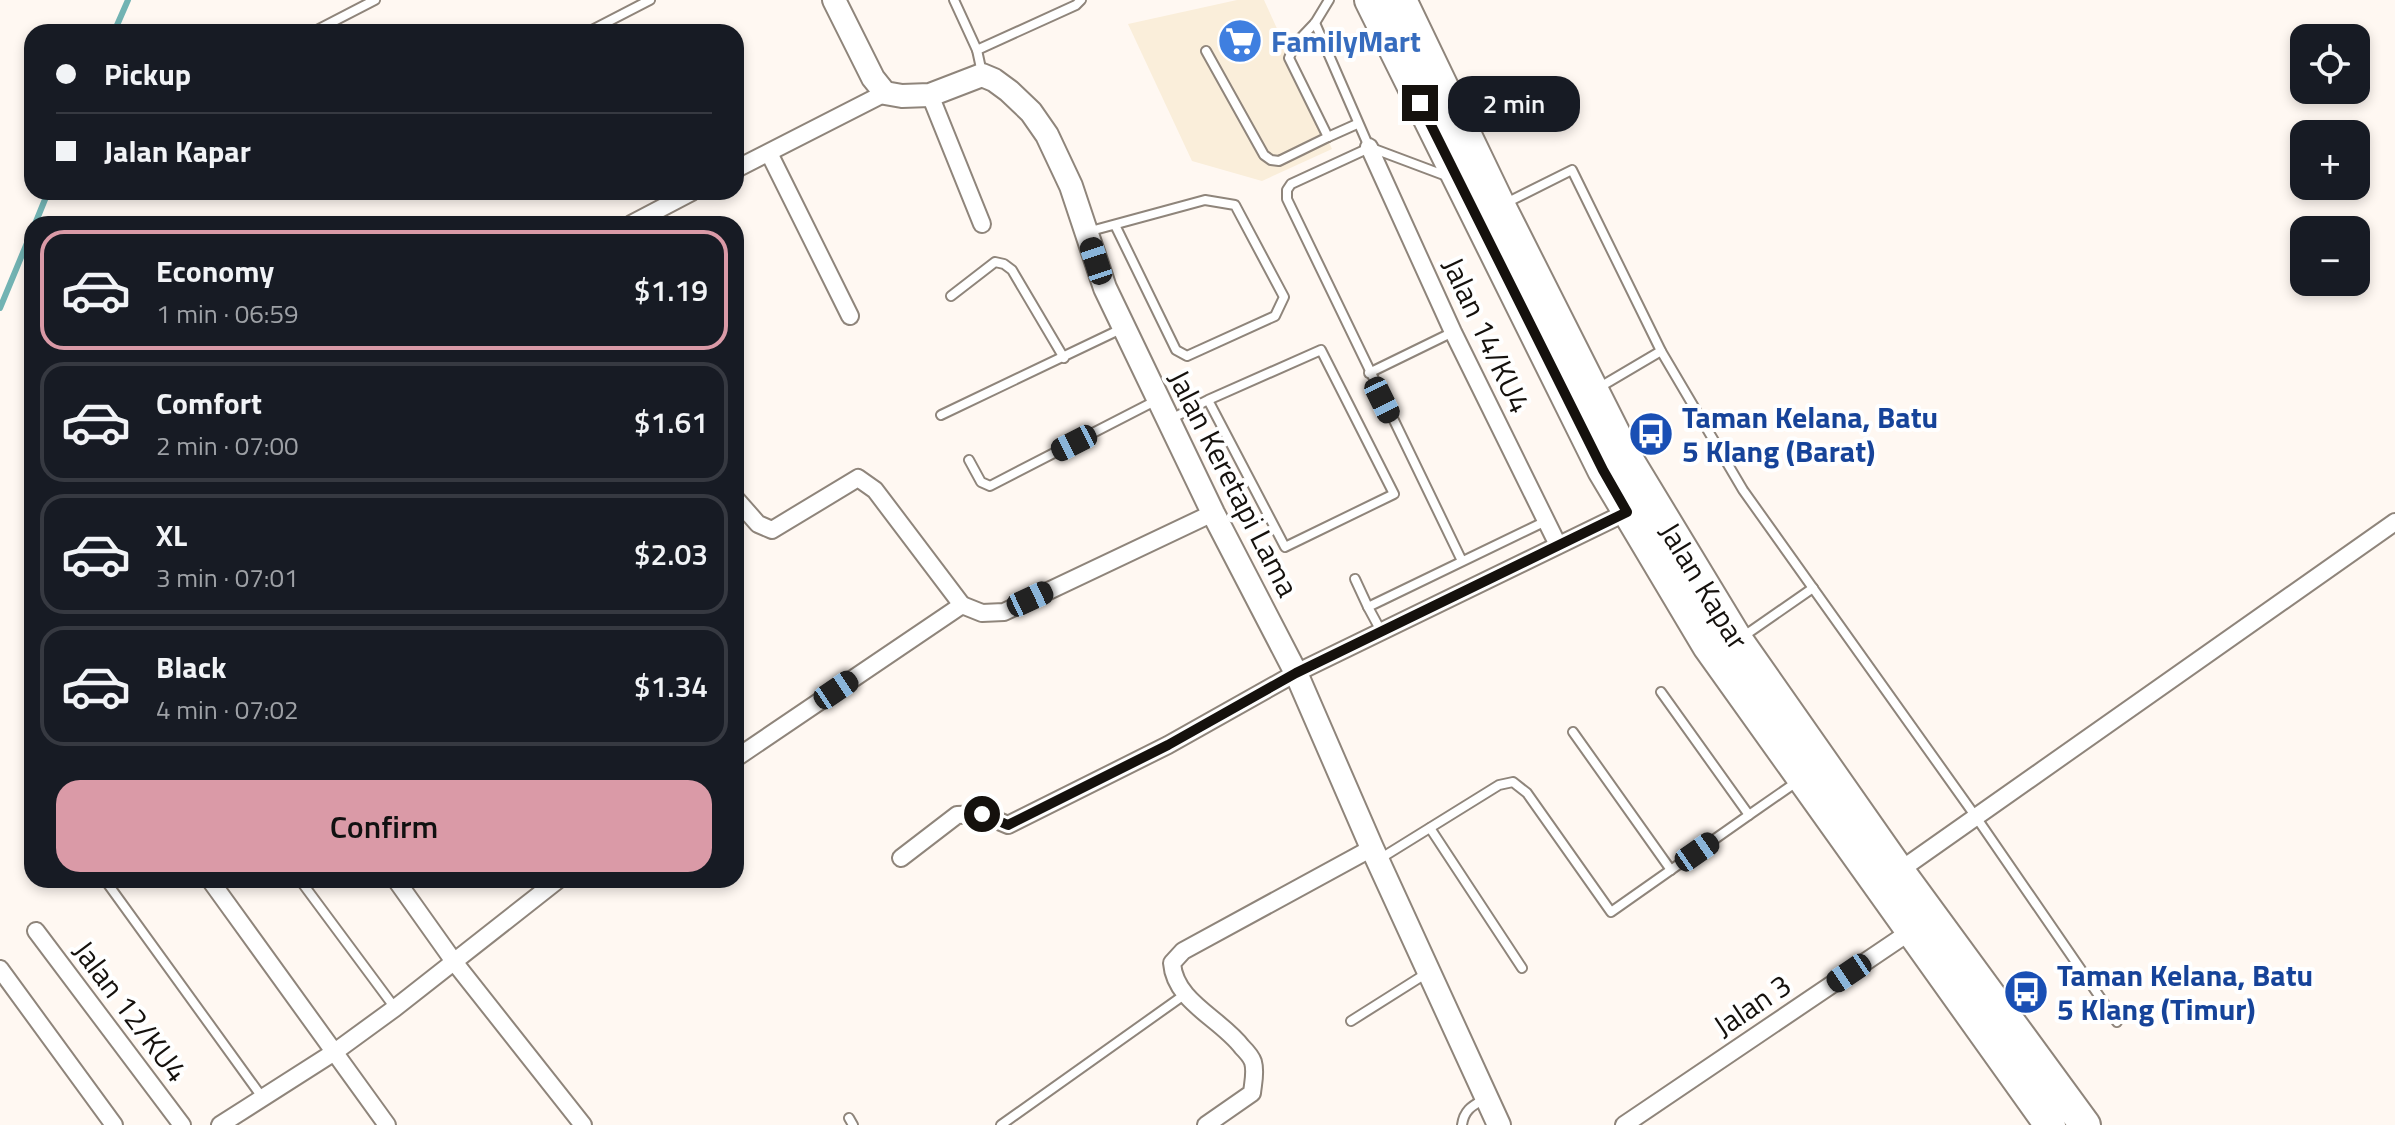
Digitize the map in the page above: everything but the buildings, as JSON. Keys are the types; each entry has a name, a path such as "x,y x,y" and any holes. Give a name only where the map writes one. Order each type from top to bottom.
{"highway":[{"name":"Jalan Kapar","path":"1370,0 1603,470 1627,512 1708,646 2050,1125"},
{"name":"Jalan Kapar","path":"1401,0 1627,458 1738,641 1899,871 2085,1125"}],"street":[{"path":"834,0 873,78 885,93"},
{"path":"744,165 885,93 930,95 982,75"},
{"name":"Jalan Keretapi Lama","path":"982,75 1009,91 1031,112 1047,135 1071,186 1105,288 1213,513 1296,673 1374,854 1499,1125"},
{"path":"930,95 982,224"},
{"name":"Jalan 14/KU4","path":"1369,147 1453,332 1558,545"},
{"path":"769,153 850,316"},
{"path":"647,216 677,200"},
{"path":"744,508 758,524 772,530 858,478 875,490 962,605 982,613 1004,612 1213,513"},
{"path":"901,858 957,815 982,814 1008,825 1060,801 1296,673 1627,512"},
{"path":"1899,871 2395,522"},
{"path":"744,753 962,605"},
{"path":"1206,1125 1252,1093 1255,1075 1253,1060 1230,1032 1184,995 1173,975 1172,963 1183,951 1374,854"},
{"path":"216,888 387,1125"},
{"path":"402,888 455,963 583,1125"},
{"path":"220,1125 336,1051 455,963 548,888"},
{"name":"Jalan 12/KU4","path":"36,931 182,1125"},
{"name":"Jalan 3","path":"1624,1125 1911,931"},
{"path":"0,969 114,1125"}],"lane":[{"path":"328,24 375,0"},
{"path":"604,24 650,0"},
{"path":"954,0 977,50 982,75"},
{"path":"977,50 1081,0"},
{"path":"1328,137 1289,58 1295,44 1315,23 1329,0"},
{"path":"1315,23 1369,147 1458,180"},
{"path":"1206,51 1264,155 1271,160 1279,161 1357,124"},
{"path":"1369,147 1291,184 1287,199 1462,561"},
{"path":"1500,206 1572,170 1661,351 1743,490 1976,817 2117,1022"},
{"path":"1087,233 1115,225 1205,200 1235,205 1284,297 1275,316 1187,356 1176,350 1115,225"},
{"path":"951,296 995,262 1004,264 1012,270 1064,358"},
{"path":"941,415 1124,327"},
{"path":"1369,373 1453,332"},
{"path":"1168,421 1208,400 1321,350 1394,494 1285,547 1208,400"},
{"path":"1593,391 1661,351"},
{"path":"969,460 981,482 990,486 1158,400"},
{"path":"1368,607 1546,521"},
{"path":"1355,579 1381,631"},
{"path":"1738,641 1813,588"},
{"path":"1661,692 1749,815"},
{"path":"1573,732 1671,870"},
{"path":"1374,854 1430,828 1499,785 1513,782 1527,793 1611,912 1802,778"},
{"path":"1430,828 1522,968"},
{"path":"111,888 262,1097"},
{"path":"306,888 395,1008"},
{"path":"1351,1021 1428,973"},
{"path":"1001,1125 1184,995"},
{"path":"1462,1125 1469,1108 1485,1099"}],"shaded area":[{"path":"1237,0 1264,0 1332,149 1262,181 1192,161 1128,24"}],"waterway":[{"path":"118,24 128,0"},
{"path":"38,216 45,200"},
{"path":"0,308 24,250"}],"place":[{"name":"FamilyMart","path":"1240,41"},
{"name":"Taman Kelana, Batu 5 Klang (Barat)","path":"1651,434"},
{"name":"Taman Kelana, Batu 5 Klang (Timur)","path":"2026,992"}],"route":[{"path":"982,814 1008,825 1060,801 1296,673 1627,512 1603,470 1420,103"}]}
